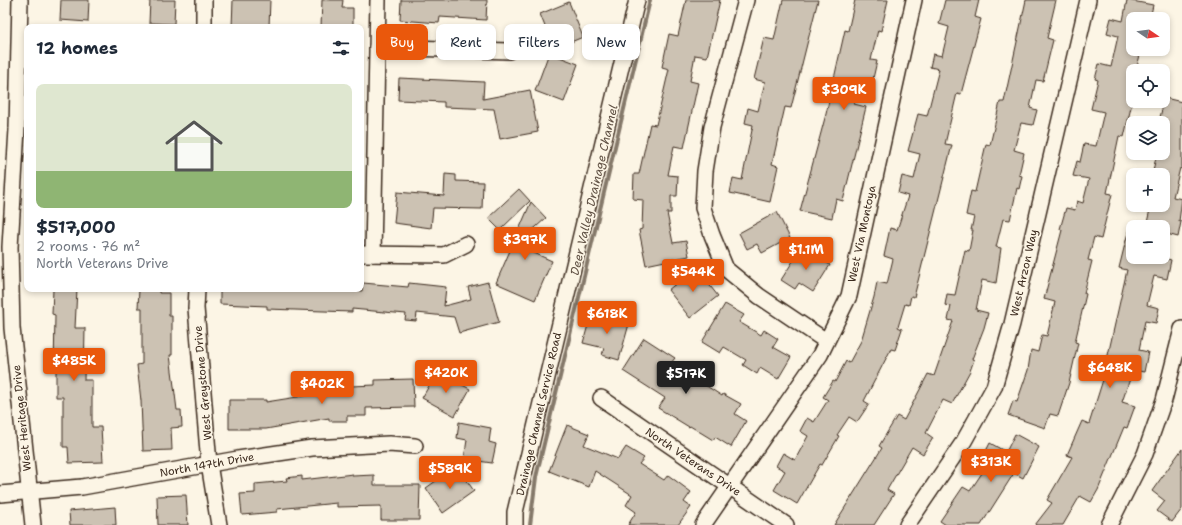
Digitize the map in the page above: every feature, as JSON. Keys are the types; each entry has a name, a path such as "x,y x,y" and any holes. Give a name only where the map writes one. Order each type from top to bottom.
{"street":[{"name":"West Heritage Drive","path":"20,0 17,128 10,247 12,328 33,525"},
{"path":"204,0 204,24"},
{"path":"377,24 378,0"},
{"name":"Drainage Channel Service Road","path":"515,525 515,512 637,0"},
{"path":"746,0 712,127 704,171 703,208 726,269 759,296 826,341"},
{"name":"West Via Montoya","path":"703,525 728,486 820,355 849,296 914,0"},
{"name":"West Arzon Way","path":"907,525 964,441 994,387 1012,324 1088,0"},
{"path":"428,49 504,52"},
{"path":"376,60 367,254 444,255 466,244"},
{"name":"West Greystone Drive","path":"197,292 196,308 209,464 219,525"},
{"path":"1109,525 1145,454 1164,400 1182,329"},
{"name":"North Veterans Drive","path":"601,398 786,525"},
{"name":"North 147th Drive","path":"0,494 82,487 209,464 312,448 389,444 415,446"}],"building":[{"path":"61,0 89,0 88,22 60,20"},
{"path":"150,0 175,0 174,24 149,23"},
{"path":"233,0 270,0 269,24 232,24"},
{"path":"322,0 343,0 342,8 353,8 353,24 321,24"},
{"path":"401,0 487,0 486,20 440,17 439,23 400,20"},
{"path":"686,0 720,0 707,57 695,55 690,81 698,83 684,148 674,146 668,175 678,176 677,196 671,196 671,213 667,213 673,243 686,241 689,256 646,265 639,230 642,229 643,200 633,199 634,174 639,174 650,124 656,125 669,69 662,67 669,34 678,36"},
{"path":"783,0 818,0 791,108 785,107 772,164 778,166 770,202 730,193 733,178 742,180 753,125 745,123 748,108 758,111 765,82 754,79 764,38 774,40"},
{"path":"855,0 888,0 881,31 878,30 871,60 877,61 872,83 860,80 854,104 866,107 843,201 836,199 832,218 800,211 826,114 845,30 848,31"},
{"path":"945,0 979,0 975,17 981,19 961,94 957,93 945,144 952,145 914,297 911,296 909,305 905,304 898,327 902,329 895,350 891,349 864,401 869,404 857,422 849,417 837,435 839,436 822,465 820,464 797,504 774,490 785,471 776,466 783,453 795,460 808,436 800,431 807,418 814,422 828,400 823,397 833,381 835,382 846,361 849,363 861,341 877,282 887,284 893,259 884,256 890,228 897,230 908,196 898,193 902,176 914,179 920,154 908,151 918,114 927,116 939,69 930,67 933,54 942,56 949,27 939,24"},
{"path":"1026,0 1056,0 1047,38 1053,40 1043,81 1036,80 1030,108 1037,110 1033,125 1021,123 1014,150 1024,153 1019,175 1022,176 1019,189 1017,188 1010,220 1003,219 996,247 1001,248 996,283 982,280 976,310 988,313 972,359 974,360 970,371 952,404 943,400 926,433 933,438 923,454 912,447 887,490 894,494 874,525 834,525 882,448 879,446 897,416 904,420 928,374 934,376 953,321 948,320 951,306 945,305 947,294 955,295 965,250 969,251 974,217 966,215 971,191 975,192 986,144 990,145 1000,102 1004,102"},
{"path":"1127,0 1153,5 1152,12 1126,12 1126,56 1140,56 1138,64 1126,64 1126,108 1131,108 1129,116 1126,116 1124,137 1119,136 1107,193 1112,194 1101,239 1094,237 1088,260 1092,261 1084,293 1086,294 1075,342 1078,343 1069,383 1058,416 1050,414 1045,428 1008,415 1013,401 1017,402 1028,370 1031,350 1038,352 1042,335 1047,336 1055,302 1044,299 1062,230 1060,229 1066,208 1075,210 1077,201 1083,203 1089,179 1073,176 1077,161 1080,162 1084,144 1096,146 1104,112 1091,109 1098,80 1095,79 1099,64 1111,67 1118,36 1107,33 1111,18 1123,21"},
{"path":"569,2 582,37 574,41 574,24 544,24 540,14"},
{"path":"546,60 567,60 578,64 564,102 535,91"},
{"path":"399,78 484,82 483,99 530,90 538,132 500,139 494,109 444,107 444,102 398,100"},
{"path":"1170,99 1182,102 1182,169 1180,168 1173,197 1182,199 1179,221 1181,222 1178,237 1170,235 1170,220 1148,220 1149,212 1170,212 1170,168 1154,168 1155,160 1170,160 1170,116 1160,116 1162,108 1170,108"},
{"path":"445,174 456,175 456,181 483,182 482,209 433,208 431,228 394,223 397,192 444,196"},
{"path":"519,189 530,201 500,230 488,218"},
{"path":"531,202 546,218 516,245 552,261 535,300 496,283"},
{"path":"777,212 790,238 762,253 757,244 747,249 739,233"},
{"path":"1126,240 1126,264 1170,264 1171,260 1167,279 1154,276 1147,305 1159,308 1156,323 1145,321 1139,350 1148,352 1144,372 1133,370 1122,402 1135,406 1127,428 1124,427 1098,490 1091,502 1080,496 1063,525 1035,525 1052,503 1047,500 1072,457 1067,455 1082,421 1089,424 1108,364 1106,364 1127,270 1119,268"},
{"path":"802,247 830,265 813,292 799,283 795,289 781,280"},
{"path":"696,268 718,296 690,318 668,290"},
{"path":"488,282 499,322 459,333 454,317 417,313 416,321 405,320 406,314 352,309 352,312 267,309 267,306 220,304 220,292 364,292 364,283 408,287 409,283 446,287 444,306 471,299 468,287"},
{"path":"53,292 77,292 75,328 85,328 84,380 92,380 92,427 101,427 103,462 69,463 68,447 63,447 63,397 56,397 56,370 54,370 55,315 52,314"},
{"path":"139,292 169,293 169,316 172,316 172,355 170,355 177,410 181,410 182,427 171,428 172,450 143,451 141,401 137,365 142,364 142,308 138,308"},
{"path":"725,304 744,315 739,322 761,335 764,330 778,339 773,347 791,357 778,379 760,368 757,374 743,365 746,360 724,347 720,353 702,342"},
{"path":"591,314 629,324 619,360 602,355 604,348 583,343"},
{"path":"644,338 675,358 671,363 722,396 723,394 741,404 735,414 746,421 731,447 715,437 713,440 658,408 665,398 623,371"},
{"path":"437,372 470,389 455,416 422,398"},
{"path":"413,379 414,407 366,408 366,416 347,416 347,421 329,421 329,418 266,429 229,429 229,400 266,400 266,402 329,392 329,387 338,387 338,380 351,380 351,386 375,385 375,380"},
{"path":"459,422 491,428 489,442 496,444 492,463 464,459 467,440 457,438"},
{"path":"567,425 589,434 584,445 618,459 626,447 644,458 639,464 664,480 668,475 691,492 684,502 691,507 678,525 628,525 636,512 626,505 632,495 595,471 589,487 549,471"},
{"path":"1015,434 1039,447 1023,478 1014,473 981,525 946,525 940,521 963,487 970,491 990,461 983,457 990,443 1006,452"},
{"path":"1182,449 1182,509 1172,522 1157,511 1165,501 1152,491"},
{"path":"457,466 474,491 443,513 426,488"},
{"path":"353,474 353,476 374,475 374,485 420,485 419,520 381,520 381,506 337,507 337,503 277,509 277,512 242,515 240,494 255,493 255,484 287,481 286,478 302,476 302,480"},
{"path":"186,495 188,525 158,525 157,496"},
{"path":"115,507 116,525 70,525 69,511"}],"waterway":[{"name":"Deer Valley Drainage Channel","path":"530,525 536,477 650,0"}]}
